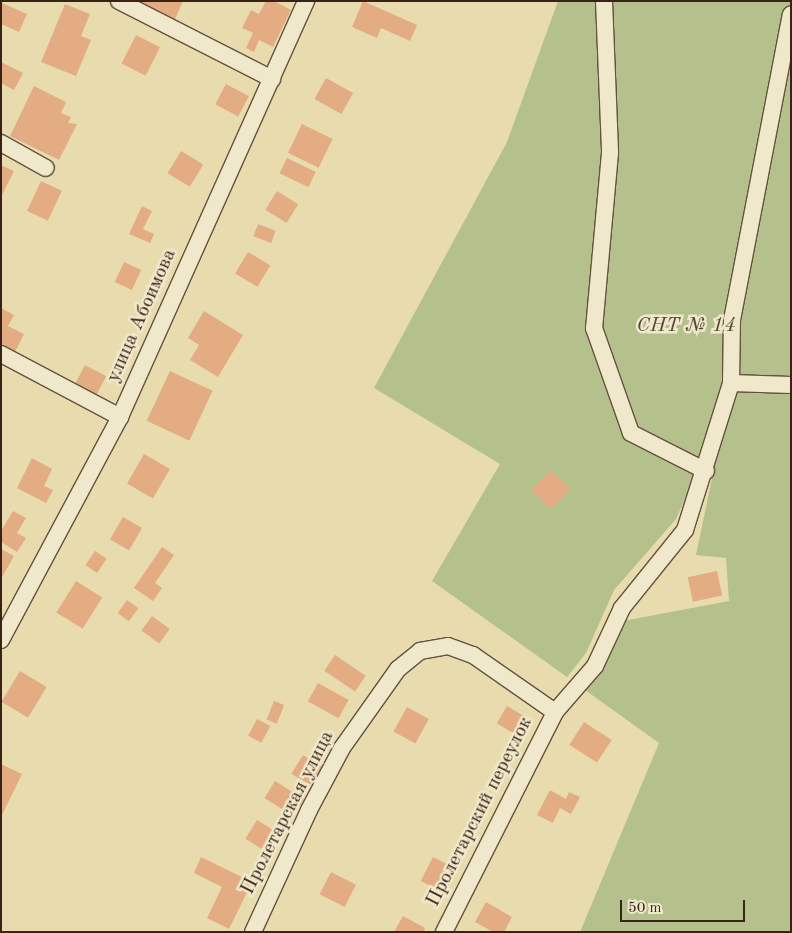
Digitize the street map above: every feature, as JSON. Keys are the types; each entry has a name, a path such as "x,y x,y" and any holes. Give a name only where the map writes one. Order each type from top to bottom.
{"street":[{"path":"119,1 272,79"},
{"name":"улица Абоимова","path":"1,640 120,417 306,1"},
{"path":"604,1 610,153 594,328 632,433 706,471"},
{"name":"Пролетарский переулок","path":"444,932 555,712 595,666 622,608 685,530 706,471 731,383 732,320 791,15"},
{"path":"1,143 46,168"},
{"path":"1,354 120,417"},
{"path":"731,383 791,385"},
{"name":"Пролетарская улица","path":"253,932 309,810 342,748 398,669 420,651 448,646 473,654 555,712"}],"green space":[{"name":"СНТ № 14","path":"558,1 791,1 791,932 580,932 659,743 585,690 623,621 729,601 726,558 696,555 712,478 695,477 676,519 614,590 586,653 567,677 432,581 500,464 374,388 507,142"}],"building":[{"path":"138,1 183,1 173,24 136,7"},
{"path":"266,1 274,1 291,10 273,47 259,40 254,52 246,48 253,33 242,28 251,10 259,14"},
{"path":"363,1 417,25 410,41 381,28 377,38 352,27"},
{"path":"2,3 27,14 19,32 1,24"},
{"path":"65,4 90,14 81,36 91,40 76,76 41,62"},
{"path":"136,35 160,47 146,76 121,64"},
{"path":"1,62 23,73 14,90 1,83"},
{"path":"326,78 353,93 341,114 314,99"},
{"path":"226,84 249,96 238,117 215,104"},
{"path":"34,86 66,102 61,113 71,117 68,123 77,124 59,160 10,136"},
{"path":"302,124 333,139 319,168 288,153"},
{"path":"181,151 203,164 190,187 168,173"},
{"path":"287,158 316,172 308,187 280,173"},
{"path":"1,165 14,171 1,197"},
{"path":"41,181 62,191 48,221 27,211"},
{"path":"277,191 298,204 287,223 265,210"},
{"path":"142,206 152,211 143,229 154,234 150,243 129,234"},
{"path":"258,224 276,231 271,243 253,236"},
{"path":"248,252 270,265 257,287 235,273"},
{"path":"124,262 141,270 132,290 115,282"},
{"path":"1,308 14,315 8,326 24,334 15,352 1,345"},
{"path":"204,311 243,335 218,377 190,360 199,345 188,338"},
{"path":"85,365 106,376 95,397 74,386"},
{"path":"170,371 213,391 189,441 147,421"},
{"path":"144,454 170,469 153,498 127,483"},
{"path":"32,458 52,469 44,486 53,490 46,503 17,488"},
{"path":"551,470 571,490 551,510 531,490"},
{"path":"13,511 26,518 17,533 26,538 17,552 1,542 1,531"},
{"path":"123,517 142,528 129,551 110,540"},
{"path":"162,547 174,555 155,583 162,588 153,601 134,588"},
{"path":"1,549 14,556 1,579"},
{"path":"95,551 107,559 97,573 85,565"},
{"path":"717,571 722,595 693,602 688,577"},
{"path":"76,581 102,597 83,629 56,612"},
{"path":"127,600 138,608 129,621 118,613"},
{"path":"152,616 170,629 159,643 141,631"},
{"path":"335,655 366,676 355,691 324,671"},
{"path":"20,671 47,687 28,718 1,702"},
{"path":"318,683 349,700 338,718 308,701"},
{"path":"274,701 284,705 277,724 267,720"},
{"path":"507,706 525,717 515,734 497,723"},
{"path":"407,707 429,719 415,744 393,731"},
{"path":"257,719 270,726 261,743 248,736"},
{"path":"584,722 612,740 597,763 569,745"},
{"path":"303,755 322,767 310,785 291,774"},
{"path":"1,764 22,774 1,817"},
{"path":"275,781 304,799 293,816 264,798"},
{"path":"550,790 566,799 569,792 580,797 571,814 560,808 553,823 537,815"},
{"path":"257,820 273,830 261,849 245,839"},
{"path":"201,857 252,882 229,929 207,918 222,887 194,873"},
{"path":"433,857 457,869 445,893 421,881"},
{"path":"331,872 356,885 345,907 320,894"},
{"path":"486,902 512,917 504,932 493,932 475,922"},
{"path":"403,916 425,928 424,932 394,932"}]}
